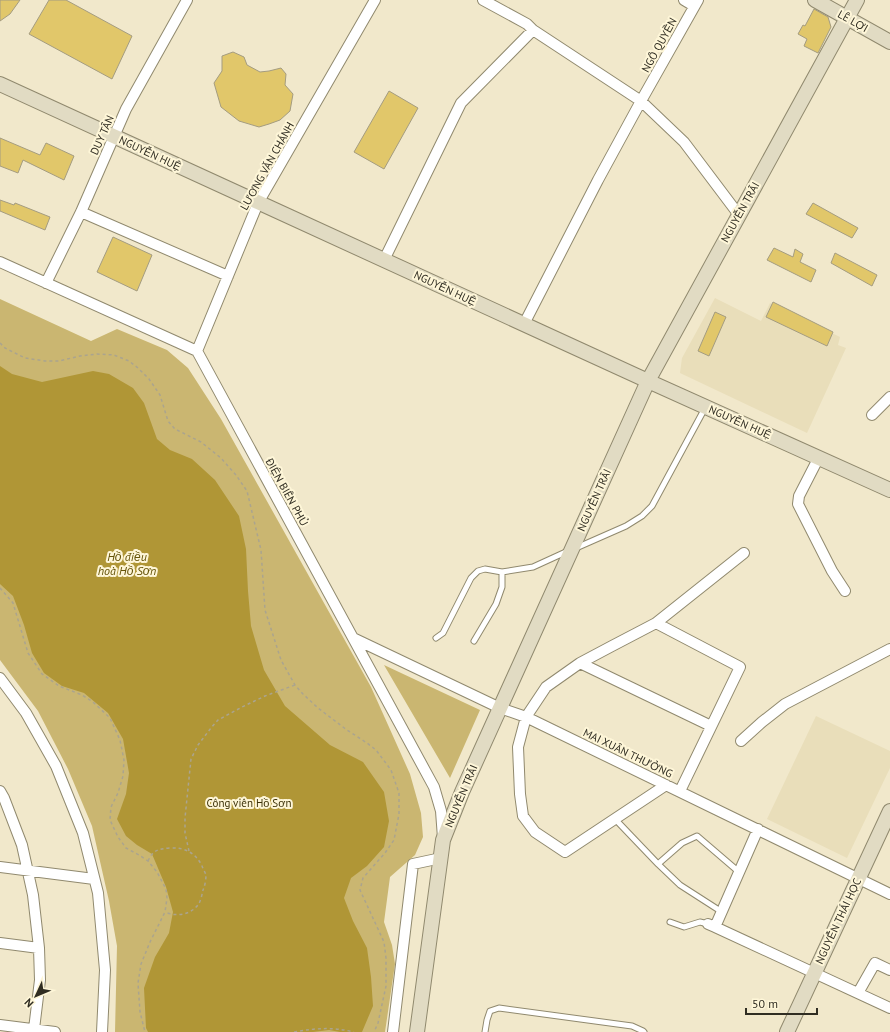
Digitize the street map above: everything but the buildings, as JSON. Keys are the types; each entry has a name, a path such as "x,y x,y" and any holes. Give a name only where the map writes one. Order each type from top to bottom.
{"street":[{"name":"DUY TÂN","path":"46,283 81,212 126,109 187,0"},
{"name":"LƯƠNG VĂN CHÁNH","path":"197,351 258,203 375,0"},
{"path":"483,0 527,24 533,30 641,101 684,142 739,215"},
{"path":"684,0 696,3"},
{"name":"LÊ LỢI","path":"815,0 890,42"},
{"name":"NGUYỄN TRÃI","path":"417,1032 443,840 462,792 648,381 857,0"},
{"name":"NGÔ QUYỀN","path":"524,324 641,101 696,3"},
{"path":"384,260 461,103 533,30"},
{"name":"NGUYỄN HUỆ","path":"0,84 648,381 890,490"},
{"path":"81,212 228,276"},
{"path":"0,262 197,351"},
{"name":"ĐIỆN BIÊN PHỦ","path":"197,351 434,787 441,811 443,840"},
{"path":"872,415 890,397"},
{"path":"819,457 799,496 798,504 832,571 845,591"},
{"path":"666,785 566,852 535,832 523,816 520,794 518,747 526,717 546,687 580,663 656,623 744,553"},
{"path":"656,623 740,667 680,792"},
{"name":"MAI XUÂN THƯỞNG","path":"353,638 500,708 526,717 890,894"},
{"path":"741,741 785,704 890,649"},
{"path":"580,663 711,726"},
{"path":"0,678 26,713 56,766 83,833 98,893 105,970 102,1032"},
{"path":"0,791 22,845 33,895 40,948 40,980 34,1029"},
{"name":"NGUYỄN THÁI HỌC","path":"787,1032 890,811"},
{"path":"758,829 722,912 712,926 890,1008"},
{"path":"393,1032 413,864 441,858"},
{"path":"0,867 94,879"},
{"path":"0,943 40,948"},
{"path":"858,993 876,963 890,970"},
{"path":"0,1025 55,1032"}],"lane":[{"path":"436,638 443,633 471,578 478,571 485,569 502,572 533,567 626,526 642,516 652,506 706,407"},
{"path":"474,641 496,604 502,587 502,572"},
{"path":"615,819 680,885 722,912"},
{"path":"658,864 682,844 697,836 739,872"},
{"path":"670,922 684,927 700,922 712,926"},
{"path":"485,1032 490,1011 499,1008 632,1026 644,1032"}],"path":[{"path":"0,344 26,358 45,361 59,361 97,354 114,355 130,361 149,380 160,395 168,421 175,429 201,442 221,458 236,475 247,492 261,550 265,610 281,660 295,685 303,694 318,708 376,750 391,770 399,793 399,814 394,840 385,853 363,878 360,890 384,942 386,958 386,986 378,1023 374,1032"},
{"path":"0,588 13,603 28,653 42,674 59,686 82,695 93,702 110,718 120,740 124,760 123,776 118,793 111,807 110,820 118,837 126,848 139,854 158,872 166,889 167,898 164,912 141,964 138,983 140,1012 145,1032"},
{"path":"189,851 185,833 184,818 191,759 198,745 218,720 242,706 295,685"},
{"path":"148,861 153,852 161,848 178,847 189,851 200,862 206,875 201,898 198,904 189,912 182,914 170,914 164,912"},
{"path":"294,1032 312,1029 340,1029 354,1032"}],"shaded area":[{"path":"715,298 761,321 770,303 840,337 838,345 846,348 807,433 680,373 682,358"},
{"path":"816,716 890,751 890,768 847,858 767,819"}],"green space":[{"name":"Hồ điều hoà Hồ Sơn","path":"0,299 91,341 117,329 167,350 188,368 221,419 371,687 410,774 421,813 423,837 415,855 390,877 384,922 392,945 395,964 385,1032 115,1032 117,946 109,901 92,826 68,769 38,711 0,660"},
{"path":"384,665 480,710 450,778"}],"water":[{"name":"Hồ điều hoà Hồ Sơn","path":"0,366 12,374 42,382 93,371 109,374 133,388 144,403 157,439 170,450 192,459 215,480 239,516 246,549 251,626 264,670 285,706 330,745 363,762 384,792 389,821 384,847 367,866 351,878 344,898 353,921 367,948 371,977 373,1006 362,1032 340,1032 329,1030 313,1032 148,1032 146,1028 144,988 155,957 169,933 173,912 166,887 152,854 126,836 117,819 126,794 129,773 123,739 108,713 84,693 62,686 44,673 32,653 24,625 13,596 0,584"}],"park label":[{"name":"Công viên Hồ Sơn","path":"249,803"}]}
